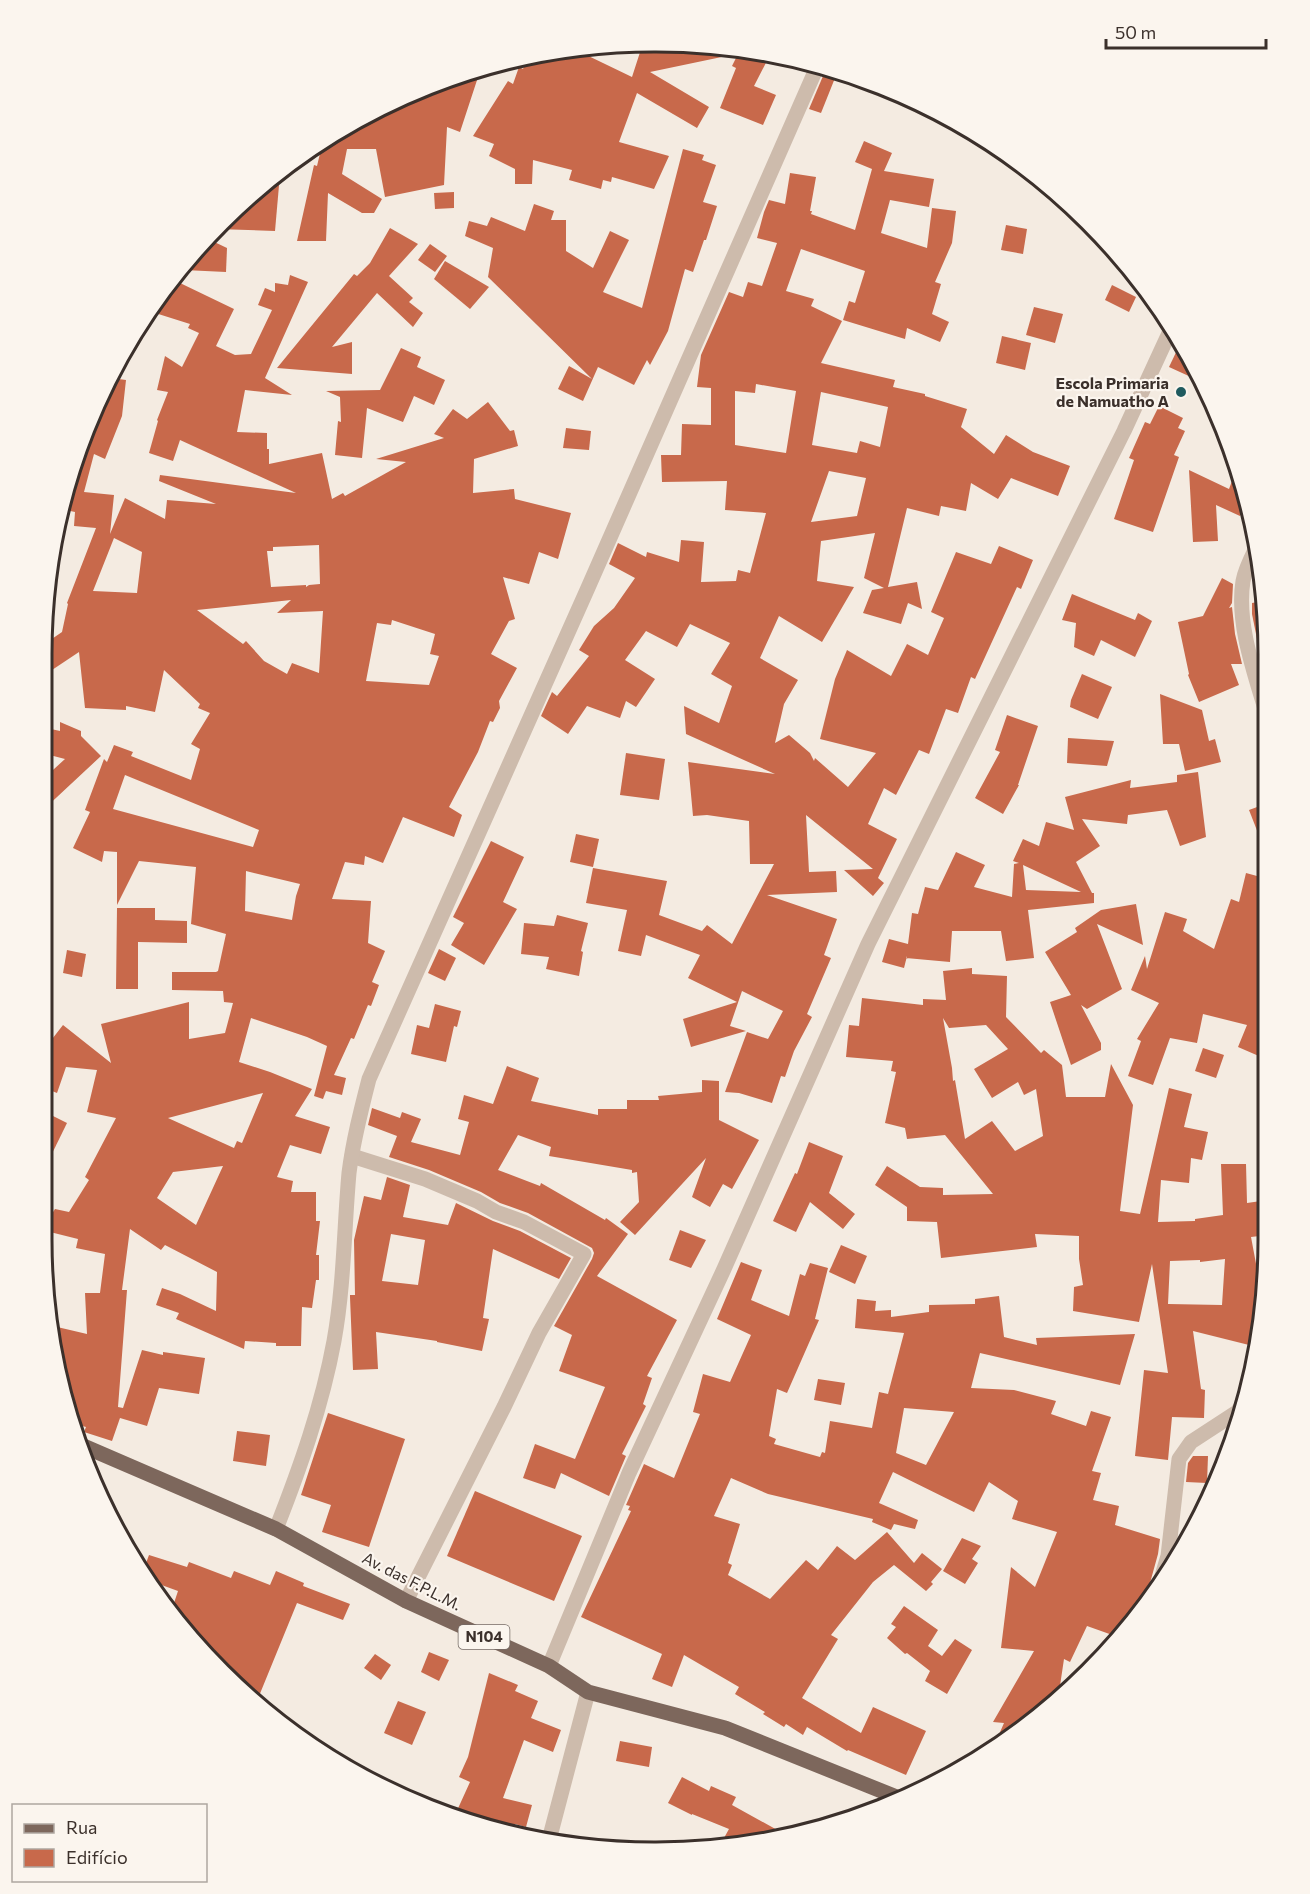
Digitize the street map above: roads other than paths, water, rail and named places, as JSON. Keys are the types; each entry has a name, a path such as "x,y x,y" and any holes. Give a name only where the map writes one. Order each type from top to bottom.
{"main road":[{"name":"Av. das F.P.L.M.","path":"90,1449 276,1529 406,1601 549,1666 588,1692 724,1728 890,1794"}],"street":[{"path":"276,1529 322,1396 334,1340 343,1275 352,1156 357,1125 369,1079 588,590 814,74"},
{"path":"549,1666 629,1473 724,1269 868,944 1124,431 1167,338"},
{"path":"1250,564 1244,579 1242,612 1258,684"},
{"path":"352,1156 436,1183 496,1212 524,1222 584,1254 539,1333 406,1601"},
{"path":"1168,1554 1179,1459 1191,1442 1231,1416"},
{"path":"551,1832 588,1692"}],"place":[{"name":"Escola Primaria de Namuatho A","path":"1181,392"}]}
